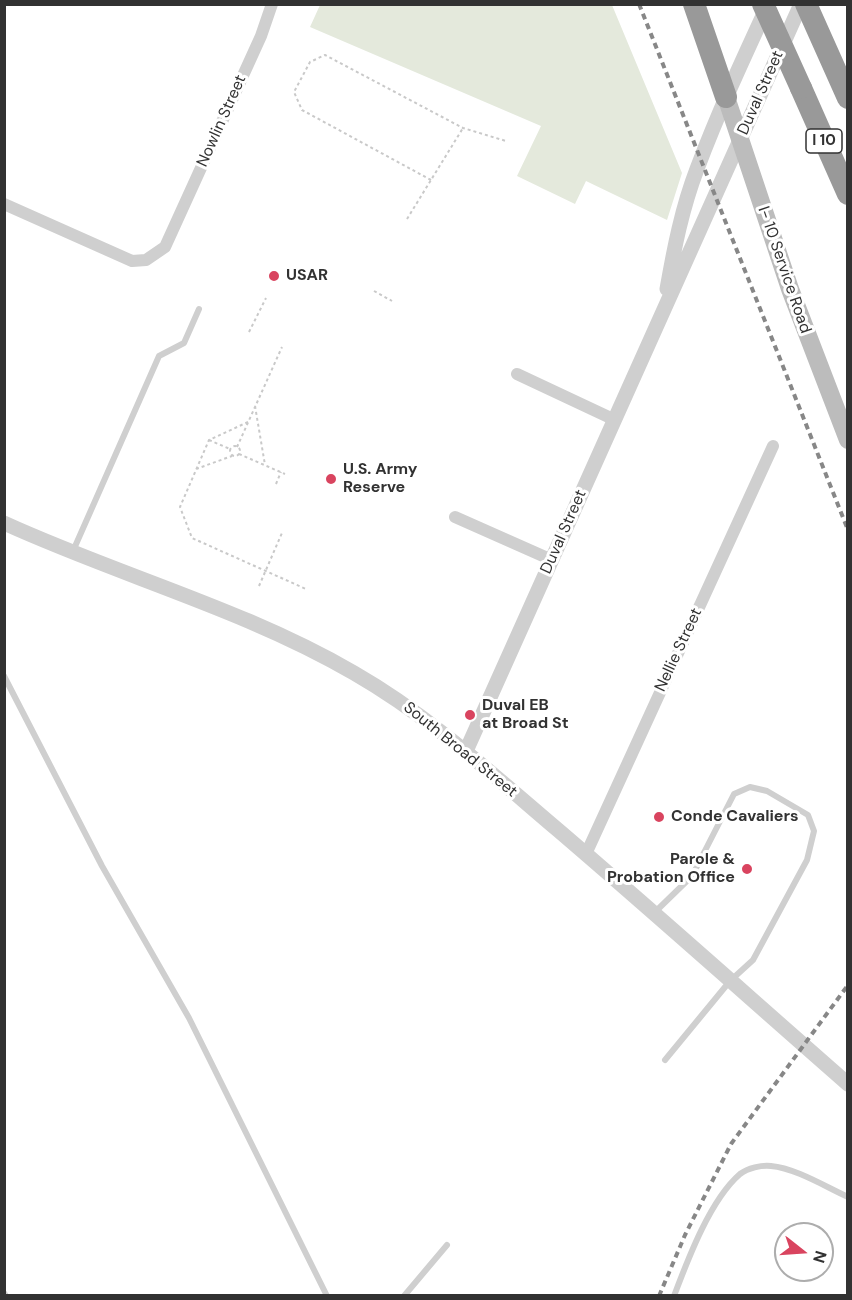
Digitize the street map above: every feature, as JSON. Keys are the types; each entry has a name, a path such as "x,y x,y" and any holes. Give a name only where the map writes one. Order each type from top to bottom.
{"highway":[{"path":"694,4 726,97"},
{"name":"I 10","path":"763,4 848,194"},
{"path":"806,4 848,98"}],"main road":[{"name":"I- 10 Service Road","path":"726,97 790,289 848,440"}],"street":[{"name":"Nowlin Street","path":"4,204 132,261 146,260 165,247 261,36 272,4"},
{"name":"Duval Street","path":"662,313 681,222 696,171 726,97 769,4"},
{"name":"Duval Street","path":"466,751 801,4"},
{"path":"517,374 615,420"},
{"name":"Nellie Street","path":"586,854 773,446"},
{"path":"455,517 552,560"},
{"name":"South Broad Street","path":"4,523 72,553 224,610 303,646 354,673 399,701 466,751 848,1084"}],"lane":[{"path":"72,553 159,356 184,343 199,309"},
{"path":"4,676 102,866 189,1017 327,1296"},
{"path":"654,914 692,876 734,794 750,787 767,791 808,815 814,831 807,860 753,960 730,981 665,1060"},
{"path":"674,1296 692,1248 713,1210 741,1173 757,1167 772,1166 791,1171 848,1197"},
{"path":"404,1296 447,1245"}],"path":[{"path":"431,180 302,110 294,92 310,62 325,55 463,128 506,141"},
{"path":"407,219 463,128"},
{"path":"374,291 392,301"},
{"path":"249,332 266,297"},
{"path":"239,454 237,447 282,347"},
{"path":"255,406 265,465"},
{"path":"248,422 209,440 180,507 192,538 306,589"},
{"path":"209,440 230,449 237,447"},
{"path":"230,449 232,456"},
{"path":"196,469 239,454 285,474"},
{"path":"276,484 281,472"},
{"path":"259,586 282,534"}],"shaded area":[{"path":"320,5 612,5 682,173 667,220 586,181 575,204 517,176 541,126 310,27"}],"railway":[{"path":"639,4 848,530"},
{"path":"659,1296 685,1235 731,1144 848,985"}],"place":[{"name":"USAR","path":"274,276"},
{"name":"U.S. Army Reserve","path":"331,479"},
{"name":"Duval EB at Broad St","path":"470,715"},
{"name":"Conde Cavaliers","path":"659,817"},
{"name":"Parole & Probation Office","path":"747,869"}]}
